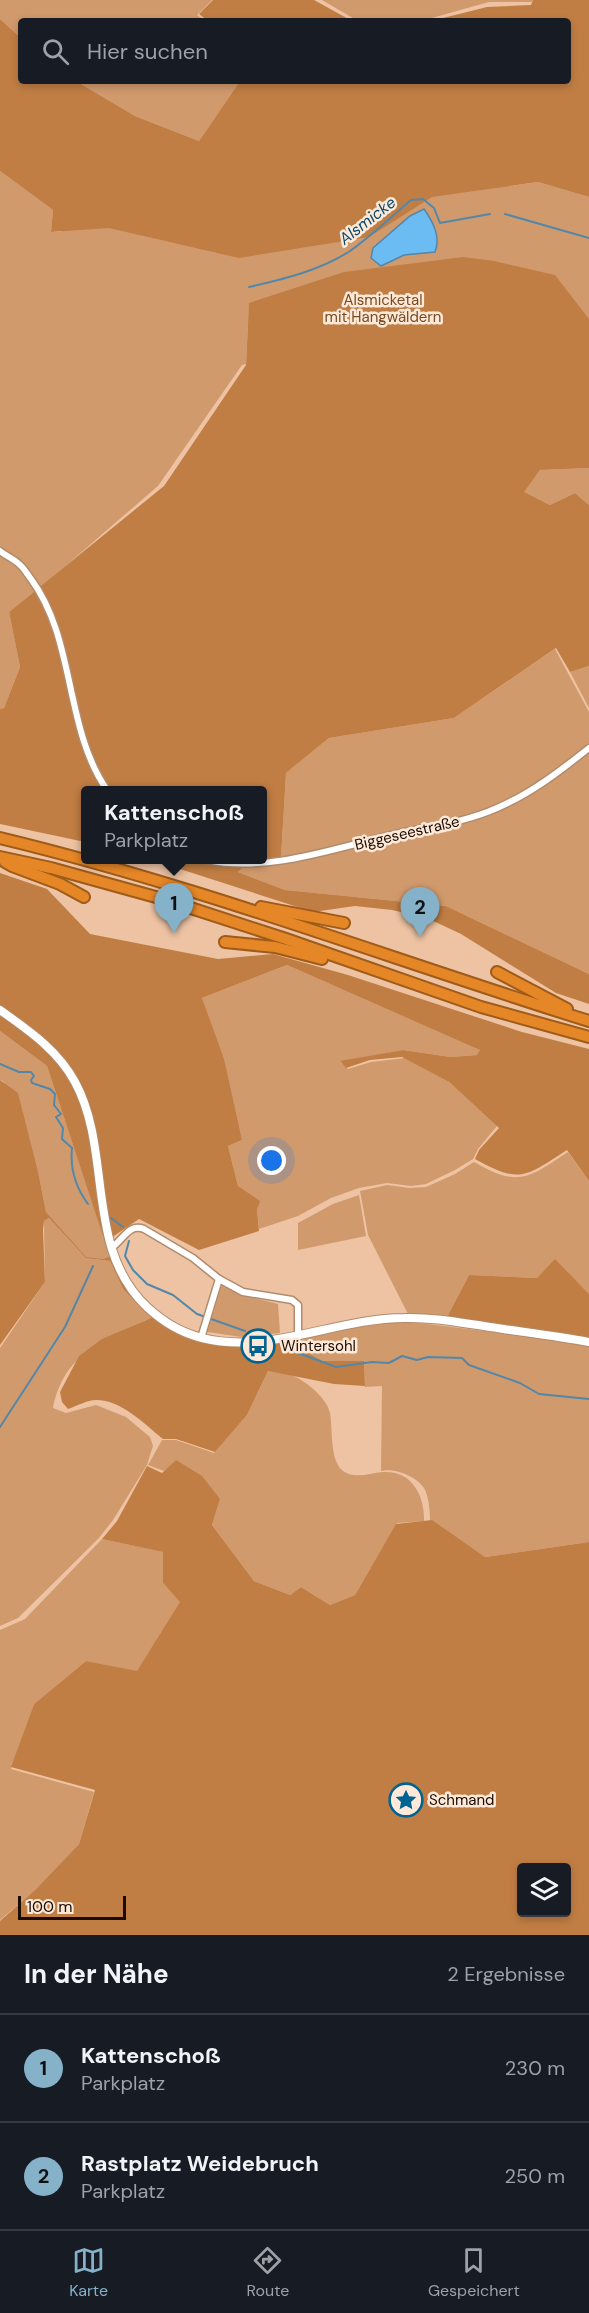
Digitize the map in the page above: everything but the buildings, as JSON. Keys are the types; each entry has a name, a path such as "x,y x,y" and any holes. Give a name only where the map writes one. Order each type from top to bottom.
{"highway":[{"path":"0,838 81,859"},
{"path":"0,858 12,866 60,884 84,897"},
{"path":"0,858 96,880 173,902 481,1007 589,1037"},
{"path":"99,864 243,906 589,1021"},
{"path":"243,906 271,908 294,915 344,923"},
{"path":"225,942 275,947 330,960 343,960"},
{"path":"496,972 589,1021"}],"street":[{"path":"0,551 20,565 40,592 55,623 85,742 104,786"},
{"name":"Biggeseestraße","path":"267,861 291,858 459,821 495,810 544,783 589,748"},
{"path":"0,1010 52,1051 65,1066 80,1092 91,1127 104,1215 113,1252 129,1286 157,1316 178,1328 201,1338 244,1343 369,1321 404,1318 445,1320 589,1342"},
{"path":"113,1252 129,1230 140,1227 193,1258 219,1279 243,1292 292,1300 298,1305 298,1335"},
{"path":"201,1338 219,1279"}],"green space":[{"path":"0,0 212,0 197,15 201,18 18,18 18,35 0,19"},
{"path":"213,0 314,0 347,18 204,18 199,14"},
{"path":"322,0 533,0 532,2 489,2 432,18 353,18"},
{"path":"533,0 589,0 589,197 538,182 432,197 369,237 239,258 109,228 51,232 53,210 0,171 0,19 18,35 18,84 81,84 135,116 199,141 238,84 571,84 571,18 443,18 487,7 531,5"},
{"path":"81,84 238,84 199,141 135,116"},
{"name":"Alsmicketal mit Hangwäldern","path":"285,84 294,84 511,186 538,182 589,197 589,459 153,500 247,386 249,303 246,364 242,365 158,486 40,588 22,564 0,550 0,171 53,210 51,232 60,232 198,160"},
{"name":"Alsmicketal mit Hangwäldern","path":"463,257 494,261 555,275 589,319 589,468 540,470 524,492 550,505 575,493 589,505 589,666 570,672 556,648 454,718 329,738 286,773 281,858 267,860 267,786 81,786 81,841 0,824 0,709 4,708 20,667 9,612 164,486 246,365 249,303 344,272"},
{"path":"589,468 589,505 575,493 550,505 523,492 540,470"},
{"path":"0,553 19,566 37,589 9,612 20,667 4,708 0,709"},
{"path":"555,649 589,712 589,747 543,782 494,808 459,819 281,858 286,773 329,738 454,718"},
{"path":"589,666 589,708 570,672"},
{"path":"589,750 589,974 446,906 285,890 238,872 245,866 267,864 267,861 495,811"},
{"path":"164,864 247,864 238,872 285,890 446,906 589,974 589,1004 556,993 461,934 427,918 392,910 355,906 313,912"},
{"path":"0,873 47,889 90,934 218,959 273,954 348,975 522,1032 589,1049 589,1181 567,1150 542,1166 523,1174 503,1172 475,1159 479,1150 499,1128 449,1082 402,1057 370,1060 346,1068 340,1061 403,1050 451,1057 477,1055 480,1050 287,965 202,998 224,1059 242,1140 228,1146 238,1186 260,1201 257,1209 259,1231 199,1250 139,1219 105,1242 47,1066 0,1031"},
{"path":"287,965 481,1050 477,1055 451,1057 403,1050 340,1062 348,1069 371,1062 405,1058 449,1082 497,1126 478,1149 473,1159 426,1184 411,1186 387,1183 359,1188 331,1198 298,1216 259,1229 257,1209 238,1186 228,1146 242,1140 202,998"},
{"path":"0,1031 47,1066 110,1256 103,1259 86,1258 110,1261 123,1289 151,1318 103,1341 77,1361 66,1374 58,1389 53,1408 66,1413 96,1405 126,1417 150,1437 153,1446 147,1465 113,1520 99,1538 18,1618 0,1626 0,1348 45,1282 44,1221 49,1218 80,1251 46,1212 39,1176 3,1081 0,1080"},
{"path":"0,1080 18,1093 46,1212 86,1257 103,1259 110,1256 126,1288 155,1319 199,1342 242,1347 285,1341 323,1361 364,1361 365,1386 334,1384 268,1371 247,1415 215,1452 176,1439 163,1439 124,1408 106,1401 89,1401 68,1409 62,1402 60,1392 79,1356 102,1339 151,1318 123,1289 110,1261 86,1258 49,1218 44,1221 43,1230 45,1282 0,1345"},
{"path":"568,1152 589,1181 589,1294 555,1260 537,1278 469,1275 447,1317 409,1316 368,1235 360,1191 387,1185 410,1188 426,1187 455,1174 474,1162 502,1175 523,1176 543,1168"},
{"path":"359,1195 366,1236 298,1250 298,1223 333,1204"},
{"path":"555,1259 589,1294 589,1347 559,1337 447,1317 469,1275 537,1278"},
{"path":"222,1284 242,1295 278,1304 280,1333 242,1337 207,1332"},
{"path":"410,1322 570,1341 589,1347 589,1542 485,1557 430,1521 424,1488 416,1480 404,1474 381,1471 382,1386 365,1387 364,1361 323,1361 285,1341 369,1324"},
{"path":"268,1371 297,1377 315,1390 325,1401 330,1413 334,1456 342,1470 352,1475 383,1472 402,1475 415,1486 422,1503 424,1521 397,1523 355,1595 330,1605 301,1587 290,1595 254,1581 212,1525 220,1499 176,1461 164,1471 148,1465 162,1440 176,1440 214,1453 247,1415"},
{"path":"176,1460 202,1476 220,1499 212,1525 254,1581 290,1595 301,1587 330,1605 355,1595 396,1524 432,1520 485,1557 589,1542 589,1935 0,1935 0,1921 35,1890 79,1844 95,1790 11,1767 34,1704 86,1661 137,1671 180,1602 163,1583 163,1552 102,1539 117,1521 147,1466 162,1473"},
{"path":"102,1539 164,1552 163,1583 181,1602 137,1672 86,1661 34,1704 11,1769 94,1792 79,1844 35,1890 0,1920 0,1630 25,1619"}],"water":[{"path":"424,209 437,235 435,252 404,255 381,266 371,258 373,248 410,216"}],"waterway":[{"name":"Alsmicke","path":"249,287 301,274 338,258 366,239 411,200 423,199 434,208 440,223 490,214"},
{"name":"Alsmicke","path":"505,214 589,238"},
{"path":"0,1064 19,1072 31,1072 34,1076 32,1083 50,1089 55,1094 54,1105 61,1114 56,1117 63,1128 62,1139 72,1148 75,1178 88,1204"},
{"path":"111,1218 123,1227"},
{"path":"129,1241 125,1256 133,1270 147,1284 173,1295 197,1314 245,1331"},
{"path":"0,1427 65,1327 93,1266"},
{"path":"282,1347 336,1367 372,1362 389,1363 402,1356 417,1360 428,1357 462,1358 469,1365 520,1383 539,1394 589,1399"}],"place":[{"name":"Kattenschoß","path":"174,933"},
{"name":"Rastplatz Weidebruch","path":"420,937"},
{"name":"Wintersohl","path":"258,1346"},
{"name":"Schmand","path":"406,1800"}]}
